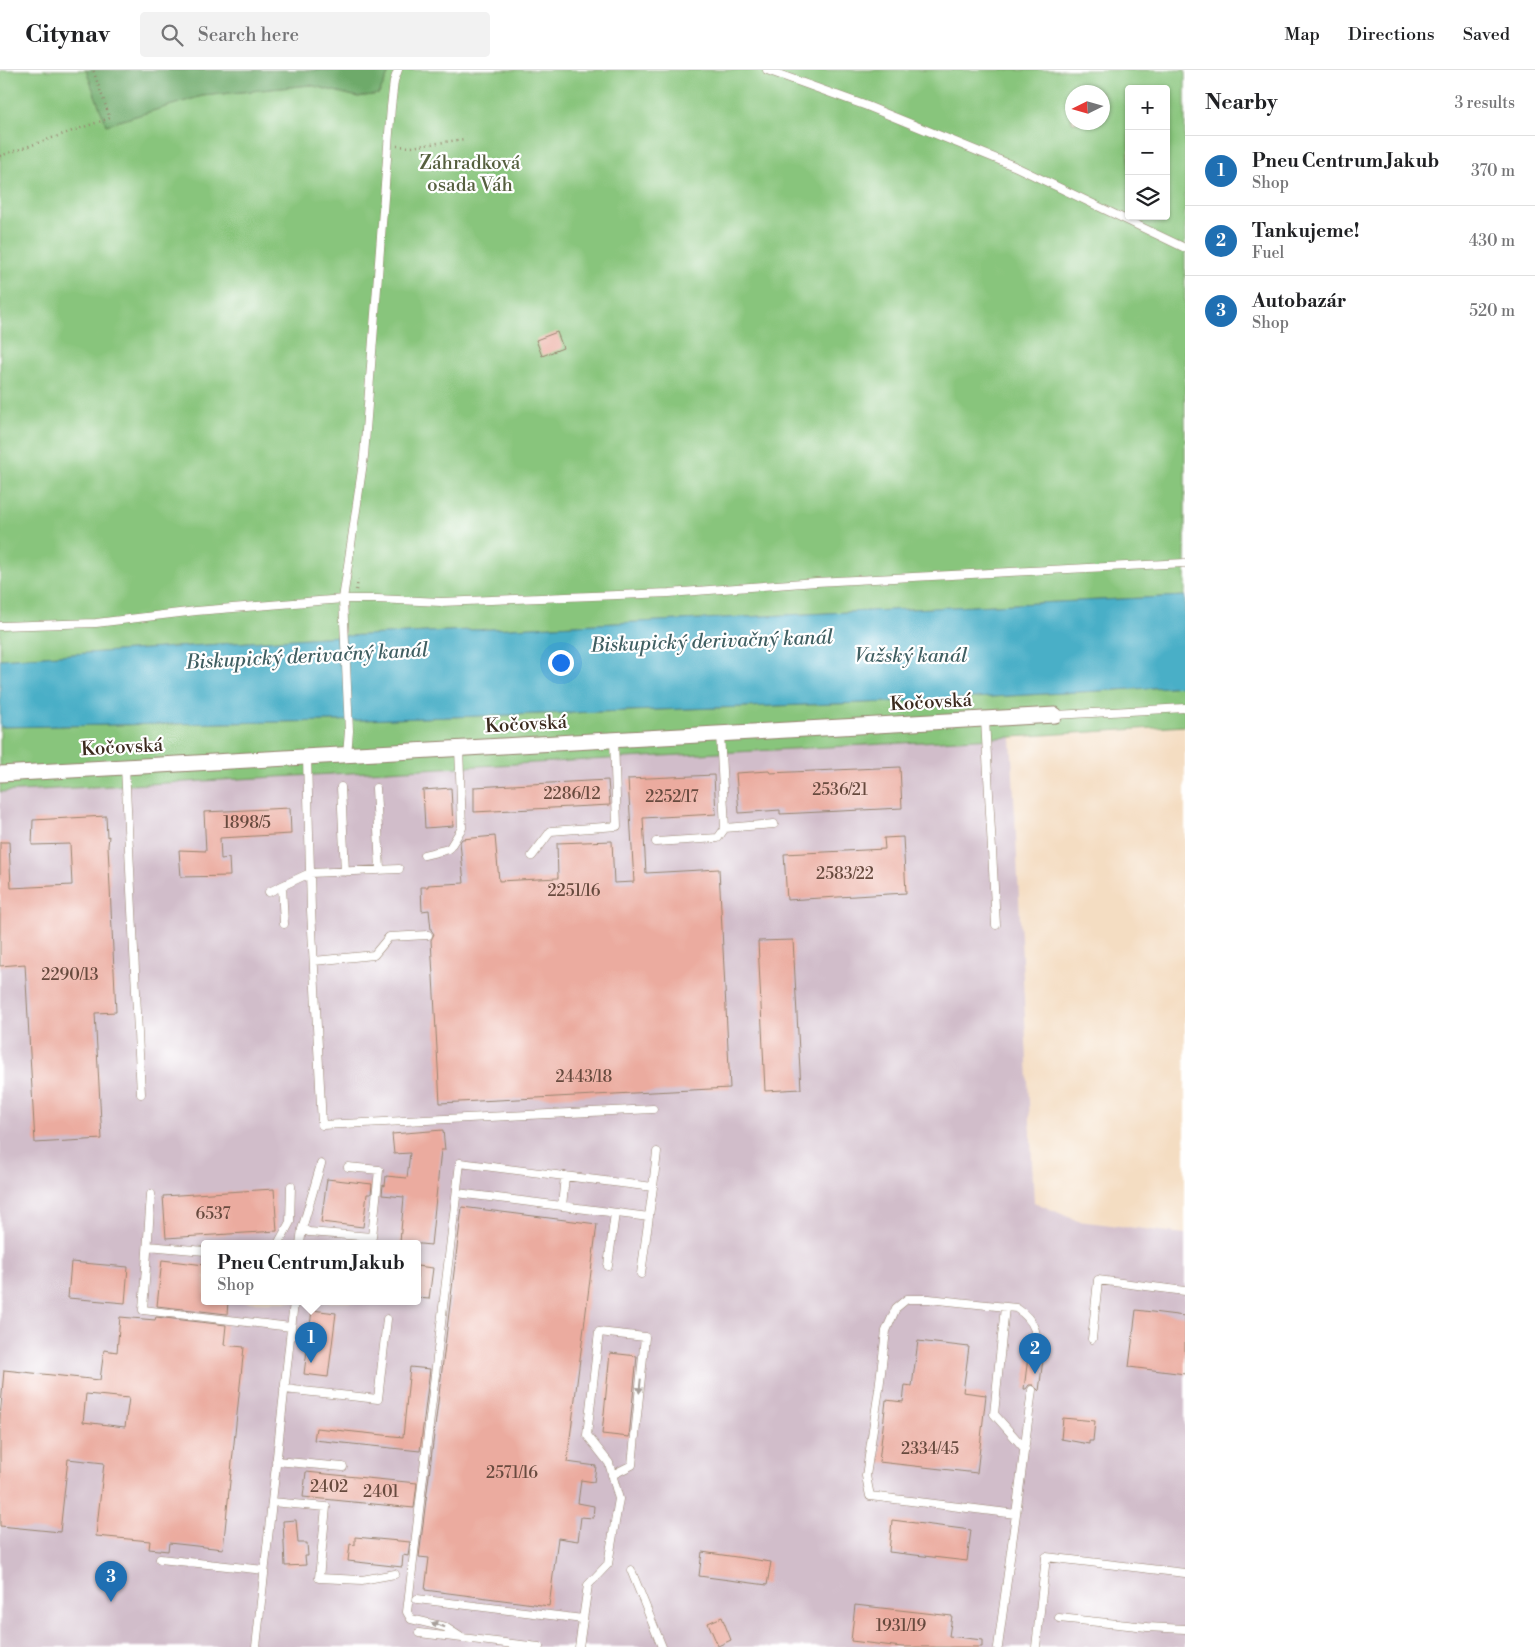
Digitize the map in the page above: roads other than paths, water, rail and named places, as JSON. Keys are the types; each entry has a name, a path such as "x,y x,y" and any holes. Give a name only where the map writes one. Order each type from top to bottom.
{"street":[{"name":"Kočovská","path":"0,774 1055,715"}],"lane":[{"path":"347,755 349,731 343,599 364,456 388,145 394,81 398,70"},
{"path":"768,70 867,106 1014,166 1185,248"},
{"path":"0,626 96,623 196,611 343,599 441,602 669,593 816,582 1185,563"},
{"path":"1055,715 1185,708"},
{"path":"985,719 996,925"},
{"path":"656,842 718,838 725,828 720,733"},
{"path":"532,856 551,831 618,826 614,739"},
{"path":"424,855 449,849 462,828 458,748"},
{"path":"306,756 322,1125 653,1109"},
{"path":"125,767 141,1094"},
{"path":"341,787 345,872"},
{"path":"376,788 380,870"},
{"path":"725,828 774,824"},
{"path":"269,892 310,874 399,869"},
{"path":"282,886 284,924"},
{"path":"314,961 374,955 390,937 428,935"},
{"path":"641,1274 657,1152"},
{"path":"462,1638 445,1627 411,1619 407,1612 460,1163 653,1186"},
{"path":"301,1240 321,1164"},
{"path":"302,1229 309,1232 372,1237 379,1170 348,1167"},
{"path":"562,1206 565,1176"},
{"path":"280,1240 290,1222 291,1186"},
{"path":"457,1193 649,1217"},
{"path":"151,1194 143,1310 291,1326"},
{"path":"608,1266 615,1213"},
{"path":"148,1246 201,1251"},
{"path":"1092,1339 1098,1280 1185,1291"},
{"path":"1016,1514 870,1496 866,1476 886,1331 896,1308 907,1299 929,1299 1016,1308 1025,1313 1032,1322 1036,1334 1036,1358"},
{"path":"256,1647 294,1305"},
{"path":"1005,1307 994,1414 1025,1449"},
{"path":"284,1389 378,1399 387,1320"},
{"path":"579,1647 588,1585 608,1564 619,1499 608,1463 587,1435 599,1332 645,1337 632,1465 612,1475"},
{"path":"998,1647 1032,1390"},
{"path":"276,1461 343,1467"},
{"path":"272,1502 326,1507 319,1578 362,1580 395,1574"},
{"path":"1036,1647 1046,1557 1185,1573"},
{"path":"160,1559 264,1570"},
{"path":"631,1570 662,1647"},
{"path":"417,1599 584,1619"},
{"path":"1059,1618 1185,1629"},
{"path":"419,1634 539,1647"}],"water":[{"name":"Važský kanál","path":"1185,596 1185,686 921,701 332,721 0,727 0,659 323,637"}],"place":[{"name":"Pneu Centrum Jakub","path":"311,1363"},
{"name":"Tankujeme!","path":"1035,1374"},
{"name":"Autobazár","path":"111,1602"}],"park label":[{"name":"Záhradková osada Váh","path":"470,174"}],"water label":[{"name":"Biskupický derivačný kanál","path":"712,642"},
{"name":"Biskupický derivačný kanál","path":"307,657"}]}
